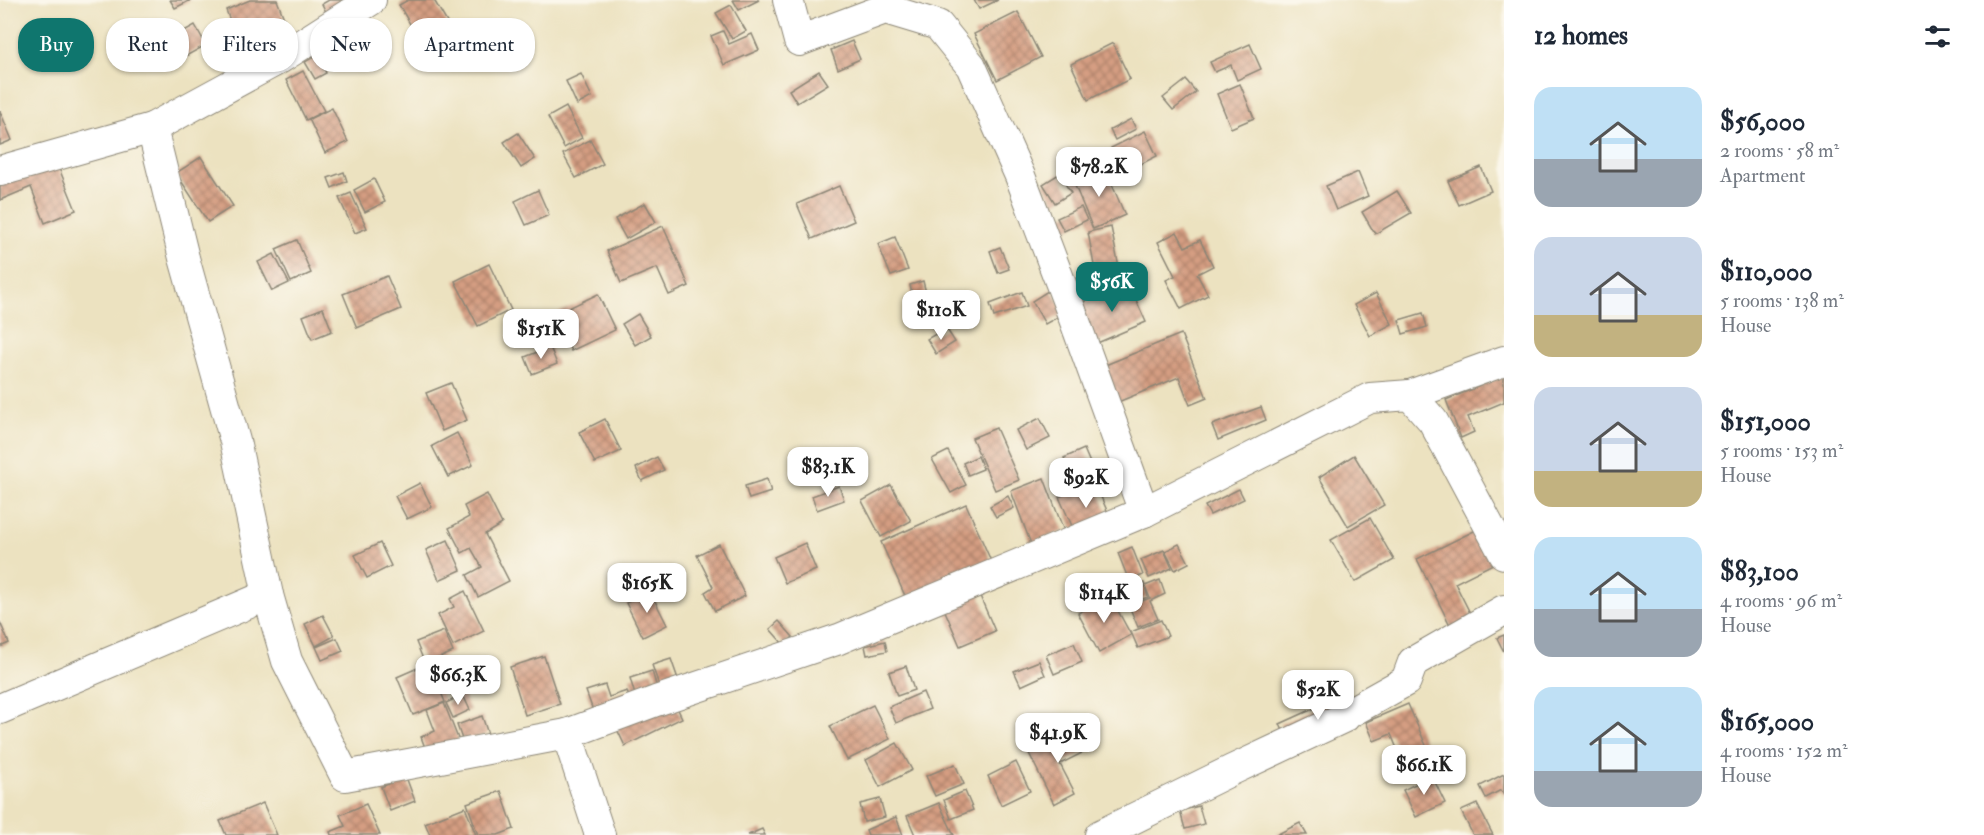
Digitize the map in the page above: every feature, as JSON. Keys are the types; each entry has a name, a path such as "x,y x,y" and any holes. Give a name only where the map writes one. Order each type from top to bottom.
{"street":[{"path":"0,171 152,128 279,58 371,0"},
{"path":"788,0 799,41 885,9 938,25 970,66 1020,176 1144,512"},
{"path":"152,128 184,258 235,441 268,595 286,661 345,776 446,759 567,734 656,701 839,639 1144,512 1370,398 1410,394 1504,361"},
{"path":"1410,394 1433,421 1504,554"},
{"path":"0,709 268,595"},
{"path":"1100,835 1345,717 1406,681 1413,662 1504,610"},
{"path":"567,734 600,835"}],"building":[{"path":"170,0 191,0 175,8"},
{"path":"250,0 277,0 284,18 229,18 226,10"},
{"path":"329,0 368,0 334,18 329,18 322,4"},
{"path":"408,0 434,0 444,18 407,18 399,5"},
{"path":"733,0 759,0 739,10"},
{"path":"974,0 998,0 979,9"},
{"path":"731,5 746,31 732,39 716,13"},
{"path":"1018,12 1041,57 997,80 974,34"},
{"path":"195,25 201,36 201,48 189,54 189,28"},
{"path":"723,31 729,44 752,34 759,50 724,65 711,36"},
{"path":"852,41 860,59 838,69 831,50"},
{"path":"1113,43 1130,79 1088,100 1071,64"},
{"path":"1250,44 1261,69 1237,80 1231,65 1215,72 1210,62"},
{"path":"310,59 310,70 305,62"},
{"path":"303,71 324,111 306,120 286,80"},
{"path":"819,71 828,84 797,103 789,90"},
{"path":"311,72 326,72 326,73 315,79"},
{"path":"581,74 592,97 577,105 566,81"},
{"path":"1186,80 1196,92 1173,110 1163,98"},
{"path":"1240,84 1254,118 1231,128 1217,94"},
{"path":"566,107 582,138 564,148 548,117"},
{"path":"332,108 348,142 325,153 309,119"},
{"path":"0,111 12,140 0,145"},
{"path":"1131,119 1136,129 1115,140 1110,130"},
{"path":"1145,131 1157,156 1123,173 1111,148"},
{"path":"518,133 535,159 521,168 504,142"},
{"path":"590,140 603,164 576,178 563,154"},
{"path":"54,156 76,210 45,223 31,187 0,200 0,178"},
{"path":"201,157 233,206 208,222 176,173"},
{"path":"1481,167 1491,191 1459,205 1448,181"},
{"path":"1105,168 1125,215 1093,229 1073,181"},
{"path":"344,172 347,181 332,188 328,178"},
{"path":"1358,172 1368,196 1336,210 1326,186"},
{"path":"1059,174 1071,193 1055,203 1043,184"},
{"path":"374,179 385,202 365,212 354,190"},
{"path":"839,186 854,221 812,239 797,204"},
{"path":"538,190 549,215 526,225 515,201"},
{"path":"1397,191 1411,213 1375,234 1362,212"},
{"path":"351,193 367,228 355,233 339,198"},
{"path":"645,203 656,222 626,239 615,219"},
{"path":"1081,207 1087,220 1064,231 1057,218"},
{"path":"663,226 689,286 669,295 657,268 621,283 607,251"},
{"path":"1111,227 1121,278 1097,282 1088,232"},
{"path":"1177,232 1185,247 1200,240 1213,266 1197,274 1208,295 1181,309 1166,280 1175,276 1158,242"},
{"path":"895,237 908,270 891,276 878,244"},
{"path":"297,240 311,273 291,282 276,249"},
{"path":"1000,247 1009,269 998,273 990,251"},
{"path":"274,254 289,283 272,291 258,262"},
{"path":"489,264 511,310 478,326 455,281"},
{"path":"387,276 401,309 357,328 343,294"},
{"path":"923,281 929,305 915,308 910,285"},
{"path":"1128,282 1146,322 1095,344 1078,304"},
{"path":"1051,289 1065,313 1045,324 1032,301"},
{"path":"1022,292 1027,306 994,317 990,304"},
{"path":"1376,293 1392,324 1370,336 1354,305"},
{"path":"598,294 615,330 571,351 554,315"},
{"path":"323,308 332,331 312,339 303,316"},
{"path":"1423,313 1427,327 1403,334 1399,320"},
{"path":"638,314 651,336 635,345 622,324"},
{"path":"946,328 955,342 936,354 927,339"},
{"path":"1181,334 1207,398 1190,405 1179,377 1118,402 1103,366"},
{"path":"550,347 557,364 532,374 525,357"},
{"path":"1504,376 1504,402 1468,417 1474,432 1461,438 1446,400"},
{"path":"451,383 467,420 442,431 426,393"},
{"path":"1261,407 1266,420 1218,440 1212,425"},
{"path":"1040,418 1050,438 1026,450 1016,430"},
{"path":"605,419 621,451 595,463 579,432"},
{"path":"996,428 1019,480 995,490 972,438"},
{"path":"457,433 473,465 448,477 432,446"},
{"path":"1084,449 1093,470 1073,478 1064,458"},
{"path":"948,451 966,485 951,493 932,459"},
{"path":"1354,455 1384,505 1348,526 1319,477"},
{"path":"978,456 983,469 968,475 963,463"},
{"path":"657,457 664,470 642,481 636,468"},
{"path":"1044,478 1064,531 1031,544 1011,491"},
{"path":"767,479 771,492 749,499 745,486"},
{"path":"1094,481 1112,522 1077,537 1059,497"},
{"path":"420,483 432,507 407,519 395,496"},
{"path":"891,485 911,521 881,537 862,501"},
{"path":"839,486 844,500 817,510 812,496"},
{"path":"1239,489 1244,499 1210,515 1205,506"},
{"path":"487,494 502,524 485,534 509,581 478,597 467,575 482,567 471,548 462,553 449,528 469,517 464,506"},
{"path":"1008,496 1014,508 996,517 990,506"},
{"path":"966,504 991,561 906,598 881,542"},
{"path":"1370,518 1394,560 1355,582 1331,540"},
{"path":"1476,530 1493,564 1455,583 1475,623 1454,633 1417,559"},
{"path":"448,540 461,570 439,580 426,550"},
{"path":"380,543 391,566 367,578 355,555"},
{"path":"805,543 816,570 785,583 774,557"},
{"path":"719,544 745,596 715,611 705,592 713,587 697,555"},
{"path":"1179,544 1189,563 1175,570 1165,551"},
{"path":"1132,547 1143,575 1129,581 1118,553"},
{"path":"1164,550 1172,568 1149,578 1141,560"},
{"path":"1160,580 1165,594 1150,601 1158,619 1138,627 1129,606 1150,598 1145,586"},
{"path":"1144,583 1148,597 1130,603 1125,589"},
{"path":"977,589 995,631 960,646 942,604"},
{"path":"465,591 484,631 453,646 438,615 454,607 450,599"},
{"path":"650,591 667,625 643,637 626,603"},
{"path":"1110,596 1131,635 1099,653 1078,613"},
{"path":"323,615 334,636 316,646 305,624"},
{"path":"1161,620 1168,636 1138,648 1131,632"},
{"path":"779,621 793,637 784,645 770,629"},
{"path":"0,622 9,643 0,647"},
{"path":"444,631 453,652 425,664 416,642"},
{"path":"1504,635 1504,652 1497,638"},
{"path":"337,638 343,651 322,660 316,647"},
{"path":"885,641 887,651 867,655 865,646"},
{"path":"1074,643 1082,662 1054,674 1046,655"},
{"path":"544,656 560,704 525,715 510,667"},
{"path":"671,659 678,679 659,685 652,665"},
{"path":"1039,661 1045,675 1021,686 1014,671"},
{"path":"429,663 445,702 413,715 397,677"},
{"path":"906,666 914,690 897,696 889,672"},
{"path":"652,671 659,695 637,702 630,678"},
{"path":"605,685 609,697 627,691 632,707 596,719 586,691"},
{"path":"923,692 930,709 896,723 889,707"},
{"path":"1346,694 1357,719 1291,749 1280,724"},
{"path":"463,695 470,710 453,718 446,703"},
{"path":"673,699 682,718 625,746 616,727"},
{"path":"444,703 459,741 427,753 421,737 435,731 427,710"},
{"path":"1408,704 1428,750 1402,761 1391,734 1374,741 1366,722"},
{"path":"873,705 890,739 847,760 830,726"},
{"path":"482,716 488,734 463,742 457,725"},
{"path":"1066,732 1072,745 1088,736 1094,747 1060,764 1075,793 1054,804 1028,751"},
{"path":"897,743 912,770 880,787 866,760"},
{"path":"1016,762 1030,791 1001,805 988,776"},
{"path":"955,764 964,784 935,796 926,776"},
{"path":"1504,774 1504,796 1501,790 1486,798 1480,786"},
{"path":"1432,776 1445,803 1416,817 1403,790"},
{"path":"406,777 415,801 390,811 381,787"},
{"path":"501,791 514,829 498,835 478,835 467,803"},
{"path":"965,791 973,810 951,819 944,800"},
{"path":"880,799 885,817 864,822 860,804"},
{"path":"263,803 277,835 226,835 220,821"},
{"path":"939,803 954,835 915,835 907,816"},
{"path":"366,804 380,835 331,835 330,832 345,826 340,815"},
{"path":"1477,804 1493,835 1473,835 1461,811"},
{"path":"1199,806 1204,824 1185,829 1180,811"},
{"path":"465,807 476,835 430,835 425,823"},
{"path":"896,817 903,835 868,835 866,830"},
{"path":"1300,823 1307,835 1276,835"},
{"path":"762,829 765,835 748,835"}]}
